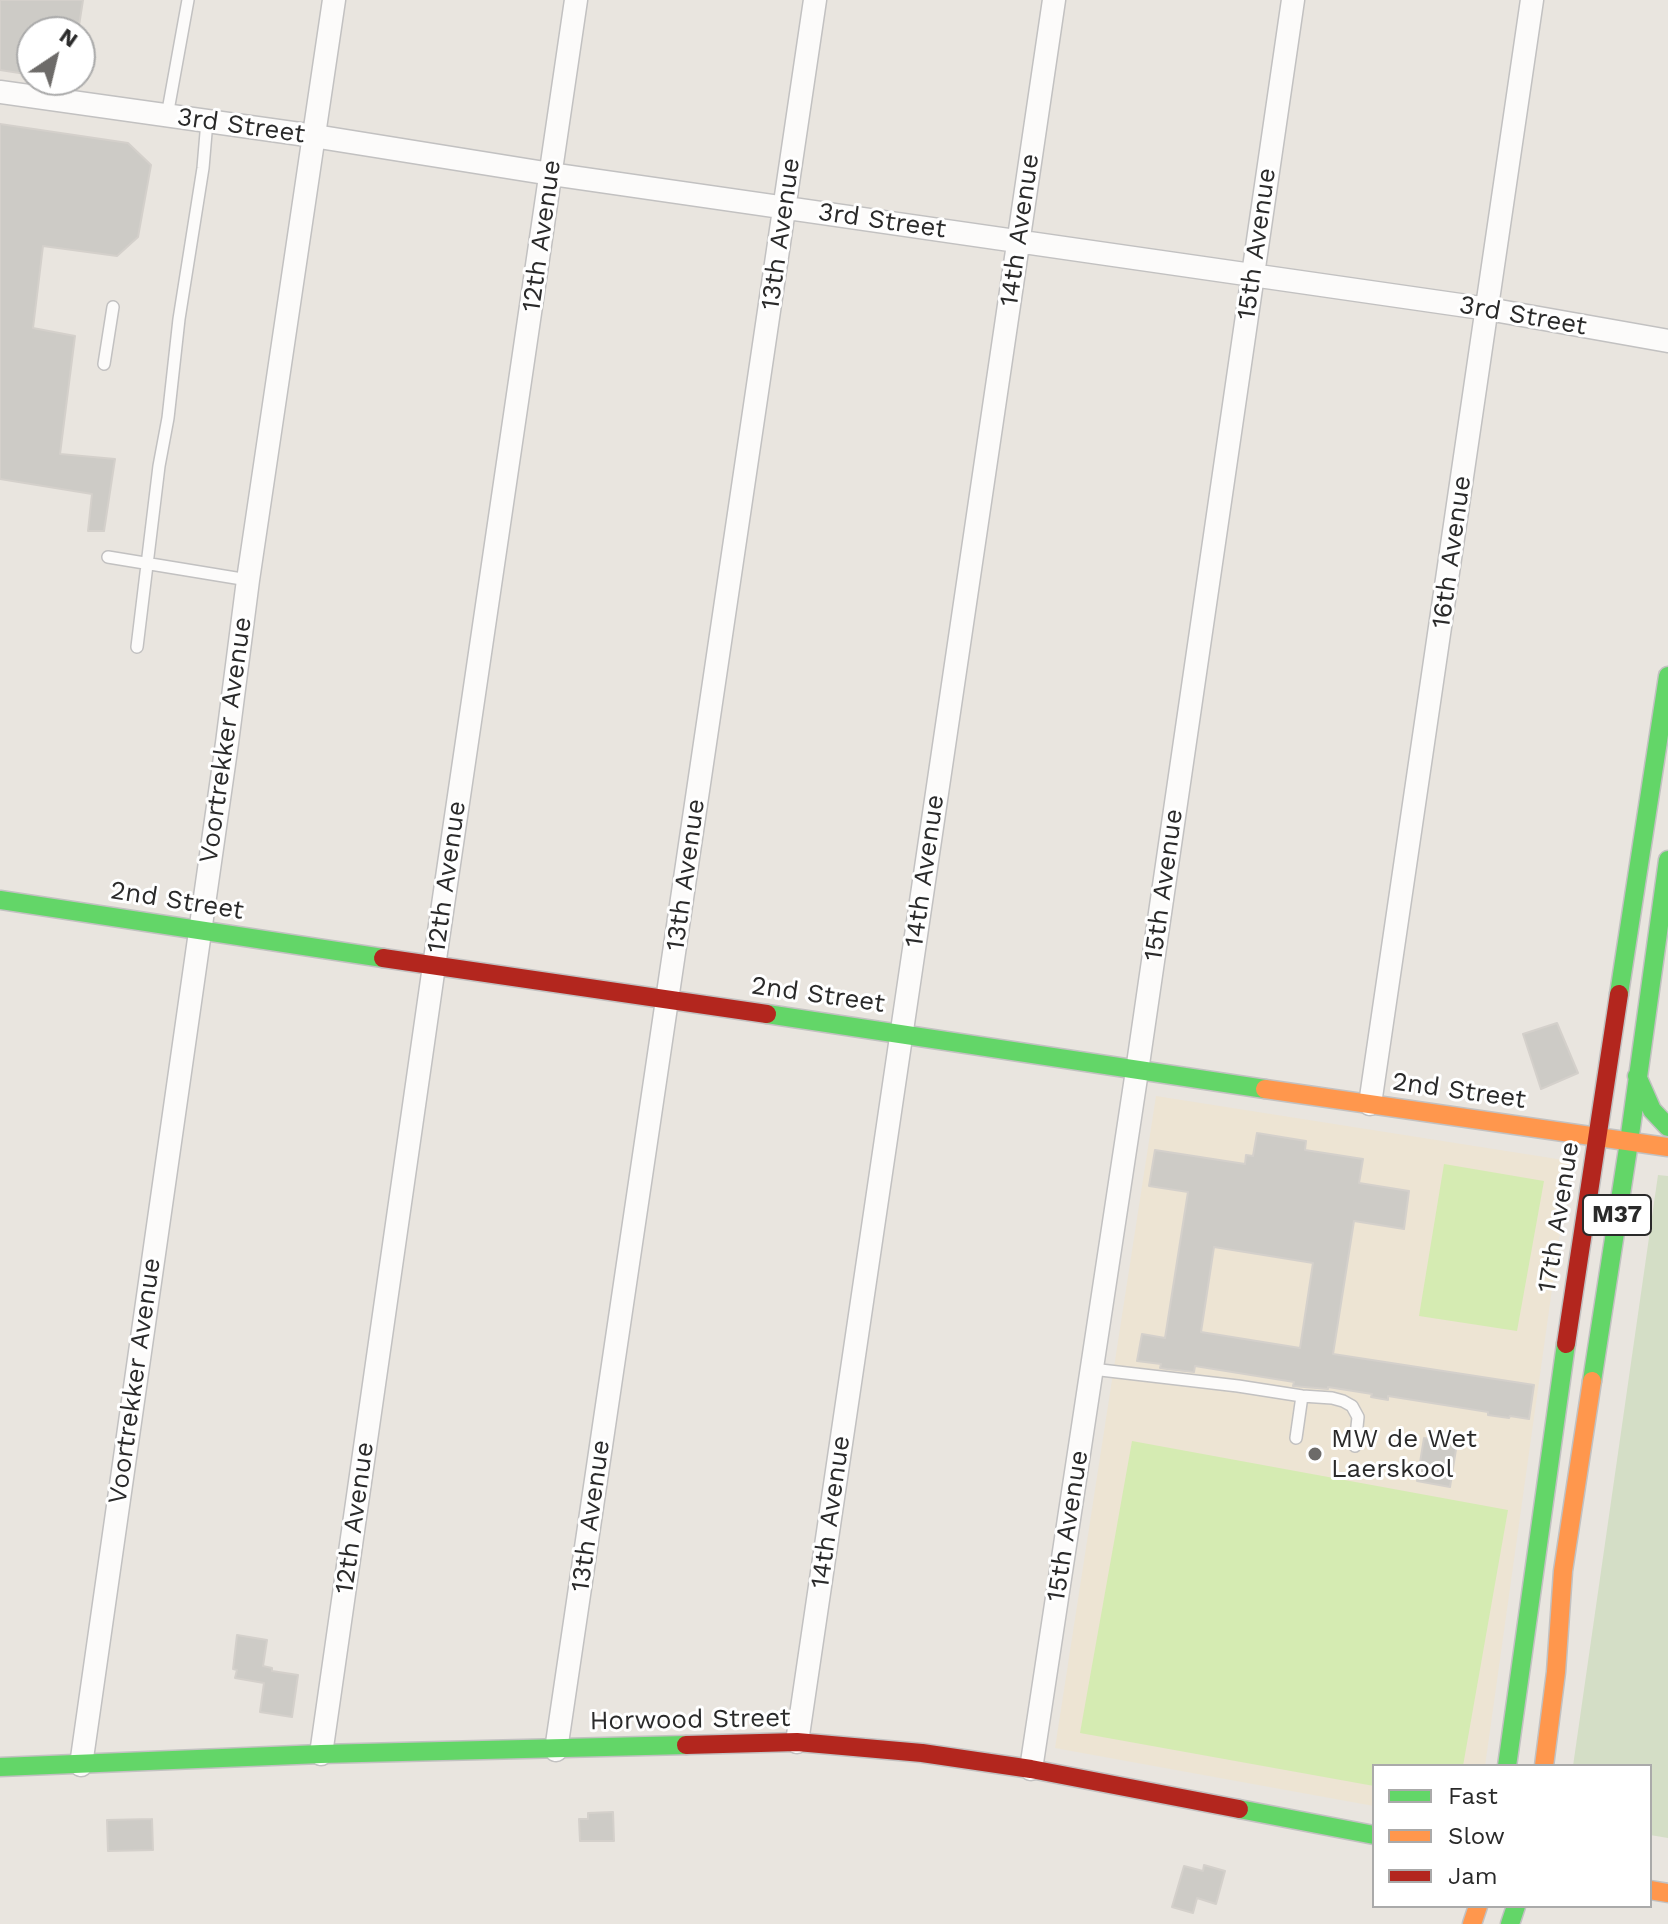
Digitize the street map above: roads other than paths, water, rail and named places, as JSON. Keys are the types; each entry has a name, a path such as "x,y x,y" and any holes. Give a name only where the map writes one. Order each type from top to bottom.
{"main road":[{"name":"17th Avenue","path":"1507,1764 1571,1309 1668,676"},
{"name":"M37","path":"1544,1764 1556,1672 1563,1571 1629,1142 1668,860"},
{"name":"2nd Street","path":"0,900 901,1033 1137,1071 1668,1147"},
{"path":"1637,1076 1652,1110 1668,1127"},
{"name":"Horwood Street","path":"0,1767 321,1754 797,1742 922,1753 1031,1769 1372,1835"}],"street":[{"name":"Voortrekker Avenue","path":"81,1765 248,580 334,0"},
{"name":"12th Avenue","path":"321,1754 576,0"},
{"name":"13th Avenue","path":"556,1750 815,0"},
{"name":"14th Avenue","path":"797,1742 1054,0"},
{"name":"15th Avenue","path":"1031,1769 1137,1071 1293,0"},
{"name":"16th Avenue","path":"1370,1104 1532,0"},
{"name":"3rd Street","path":"0,92 1488,309 1668,341"}],"lane":[{"path":"167,116 188,0"},
{"path":"137,647 207,121"},
{"path":"104,364 113,307"},
{"path":"108,557 248,580"},
{"path":"1092,1369 1332,1398 1352,1406 1358,1417 1355,1446"},
{"path":"1296,1438 1302,1396"}],"place":[{"name":"MW de Wet Laerskool","path":"1315,1454"}]}
